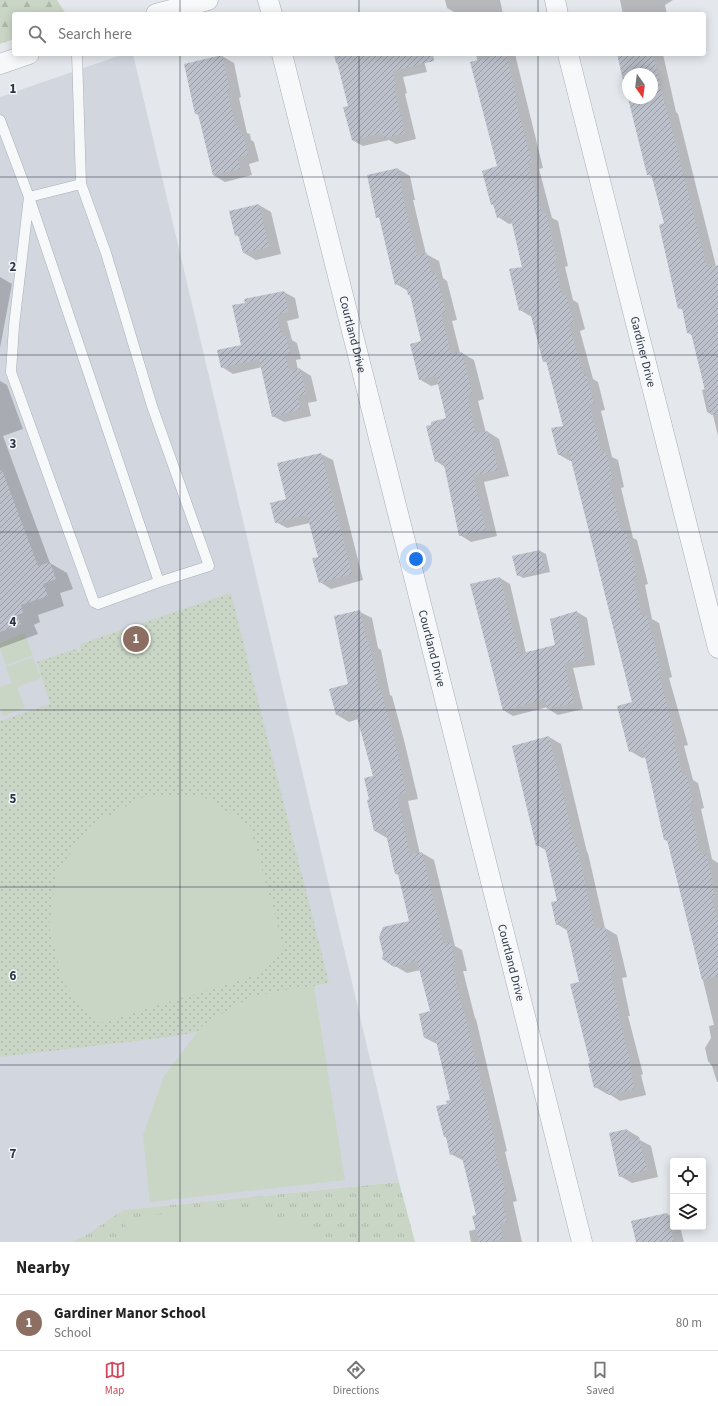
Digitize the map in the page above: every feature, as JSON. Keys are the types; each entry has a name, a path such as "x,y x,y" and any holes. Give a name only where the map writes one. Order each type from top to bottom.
{"street":[{"path":"163,12 208,0"},
{"path":"268,0 271,12"},
{"path":"555,0 558,12"},
{"path":"0,64 23,56"},
{"name":"Courtland Drive","path":"283,56 582,1242"},
{"name":"Gardiner Drive","path":"569,56 718,648"}],"lane":[{"path":"29,197 14,326 11,372 94,602 98,604 209,566 152,406 106,253 81,184 77,56"},
{"path":"0,120 29,197 160,582"},
{"path":"29,197 81,184"}],"shaded area":[{"path":"118,56 133,56 399,1182 124,1210 88,1234 71,1242 0,1242 0,97"}],"green space":[{"path":"0,0 57,0 65,12 12,12 12,40 0,44"},
{"path":"231,593 329,983 253,996 202,1026 197,1032 169,1037 0,1057 0,721 50,704 37,662 76,649 79,652 81,651 80,644"},
{"path":"24,633 33,655 6,665 0,648 0,643"},
{"path":"33,657 41,678 17,687 25,708 3,716 0,708 0,687 12,683 6,667"},
{"path":"146,796 202,796 250,826 283,945 263,973 97,1024 63,982 49,926 57,872 91,825"},
{"path":"314,986 345,1180 150,1202 143,1135 164,1076 202,1026 253,996"},
{"path":"399,1182 415,1242 71,1242 88,1234 123,1210"},
{"path":"239,1208 300,1223 322,1242 129,1242 124,1220 177,1212"}],"building":[{"path":"222,56 230,90 227,91 236,127 238,126 240,135 243,134 248,155 237,157 240,169 213,175 198,114 195,114 184,64"},
{"path":"336,56 433,56 434,61 393,71 396,87 394,88 405,133 384,138 383,133 352,140 343,107 348,106"},
{"path":"493,56 506,56 517,99 515,99 532,162 528,163 542,214 546,213 557,260 554,260 562,296 566,295 574,323 569,324 583,375 586,374 594,403 589,404 602,453 606,452 613,480 609,481 622,533 626,532 637,578 633,579 642,616 647,615 661,671 658,671 676,739 673,740 683,776 687,775 693,802 689,803 701,855 706,854 713,881 711,881 715,897 712,898 718,920 718,976 702,980 667,840 664,840 643,748 629,752 617,706 632,702 569,452 558,455 551,428 563,426 546,361 543,362 529,308 519,311 509,269 522,267 510,215 497,218 493,204 491,205 482,171 497,166 470,62"},
{"path":"617,56 653,56 656,68 622,68 622,76"},
{"path":"658,76 707,267 718,265 718,414 711,415 691,333 687,333 682,308 678,309 659,225 664,223 651,174 647,175 629,104 658,104"},
{"path":"398,168 402,193 417,256 427,253 432,274 436,273 446,313 441,314 451,354 462,352 472,393 467,394 476,434 488,431 498,470 473,476 486,530 459,536 443,460 435,462 426,426 431,425 431,422 446,418 436,376 419,380 410,344 421,341 410,295 408,295 405,283 395,285 379,217 376,218 367,175"},
{"path":"259,204 269,247 243,253 238,235 235,236 229,211"},
{"path":"284,291 288,312 277,315 282,337 286,336 290,353 285,354 289,371 300,368 306,394 297,397 301,409 272,417 259,359 221,368 217,350 241,345 232,305 245,303 244,299"},
{"path":"321,453 352,574 319,583 312,558 318,557 307,515 275,523 270,503 286,499 277,463"},
{"path":"2,470 38,566 50,562 56,579 43,584 48,596 21,605 23,613 17,615 21,624 0,632 0,471"},
{"path":"540,550 545,569 517,576 512,556"},
{"path":"500,577 519,654 555,645 550,619 577,611 585,659 564,663 574,703 547,709 545,699 503,711 470,584"},
{"path":"360,610 379,688 393,732 406,793 397,795 410,855 422,852 444,944 451,942 455,964 452,965 496,1145 493,1145 506,1194 501,1195 507,1222 500,1224 503,1239 489,1242 479,1242 472,1216 476,1215 461,1153 450,1155 446,1137 444,1137 436,1106 447,1104 446,1101 450,1100 435,1036 424,1038 419,1014 430,1011 417,961 394,967 382,959 383,954 379,937 383,927 409,921 398,874 395,874 385,829 374,831 364,778 373,776 355,710 336,715 329,689 348,684 334,616"},
{"path":"549,736 575,845 577,845 595,929 605,927 615,971 610,972 619,1010 617,1010 632,1068 630,1068 635,1089 608,1095 606,1085 594,1088 588,1063 590,1063 570,984 579,982 565,923 556,925 551,902 557,901 544,844 536,846 512,746"},
{"path":"627,1129 630,1141 639,1138 647,1170 619,1177 609,1133"},
{"path":"667,1213 674,1242 636,1242 631,1221"}],"place":[{"name":"Gardiner Manor School","path":"136,639"}]}
